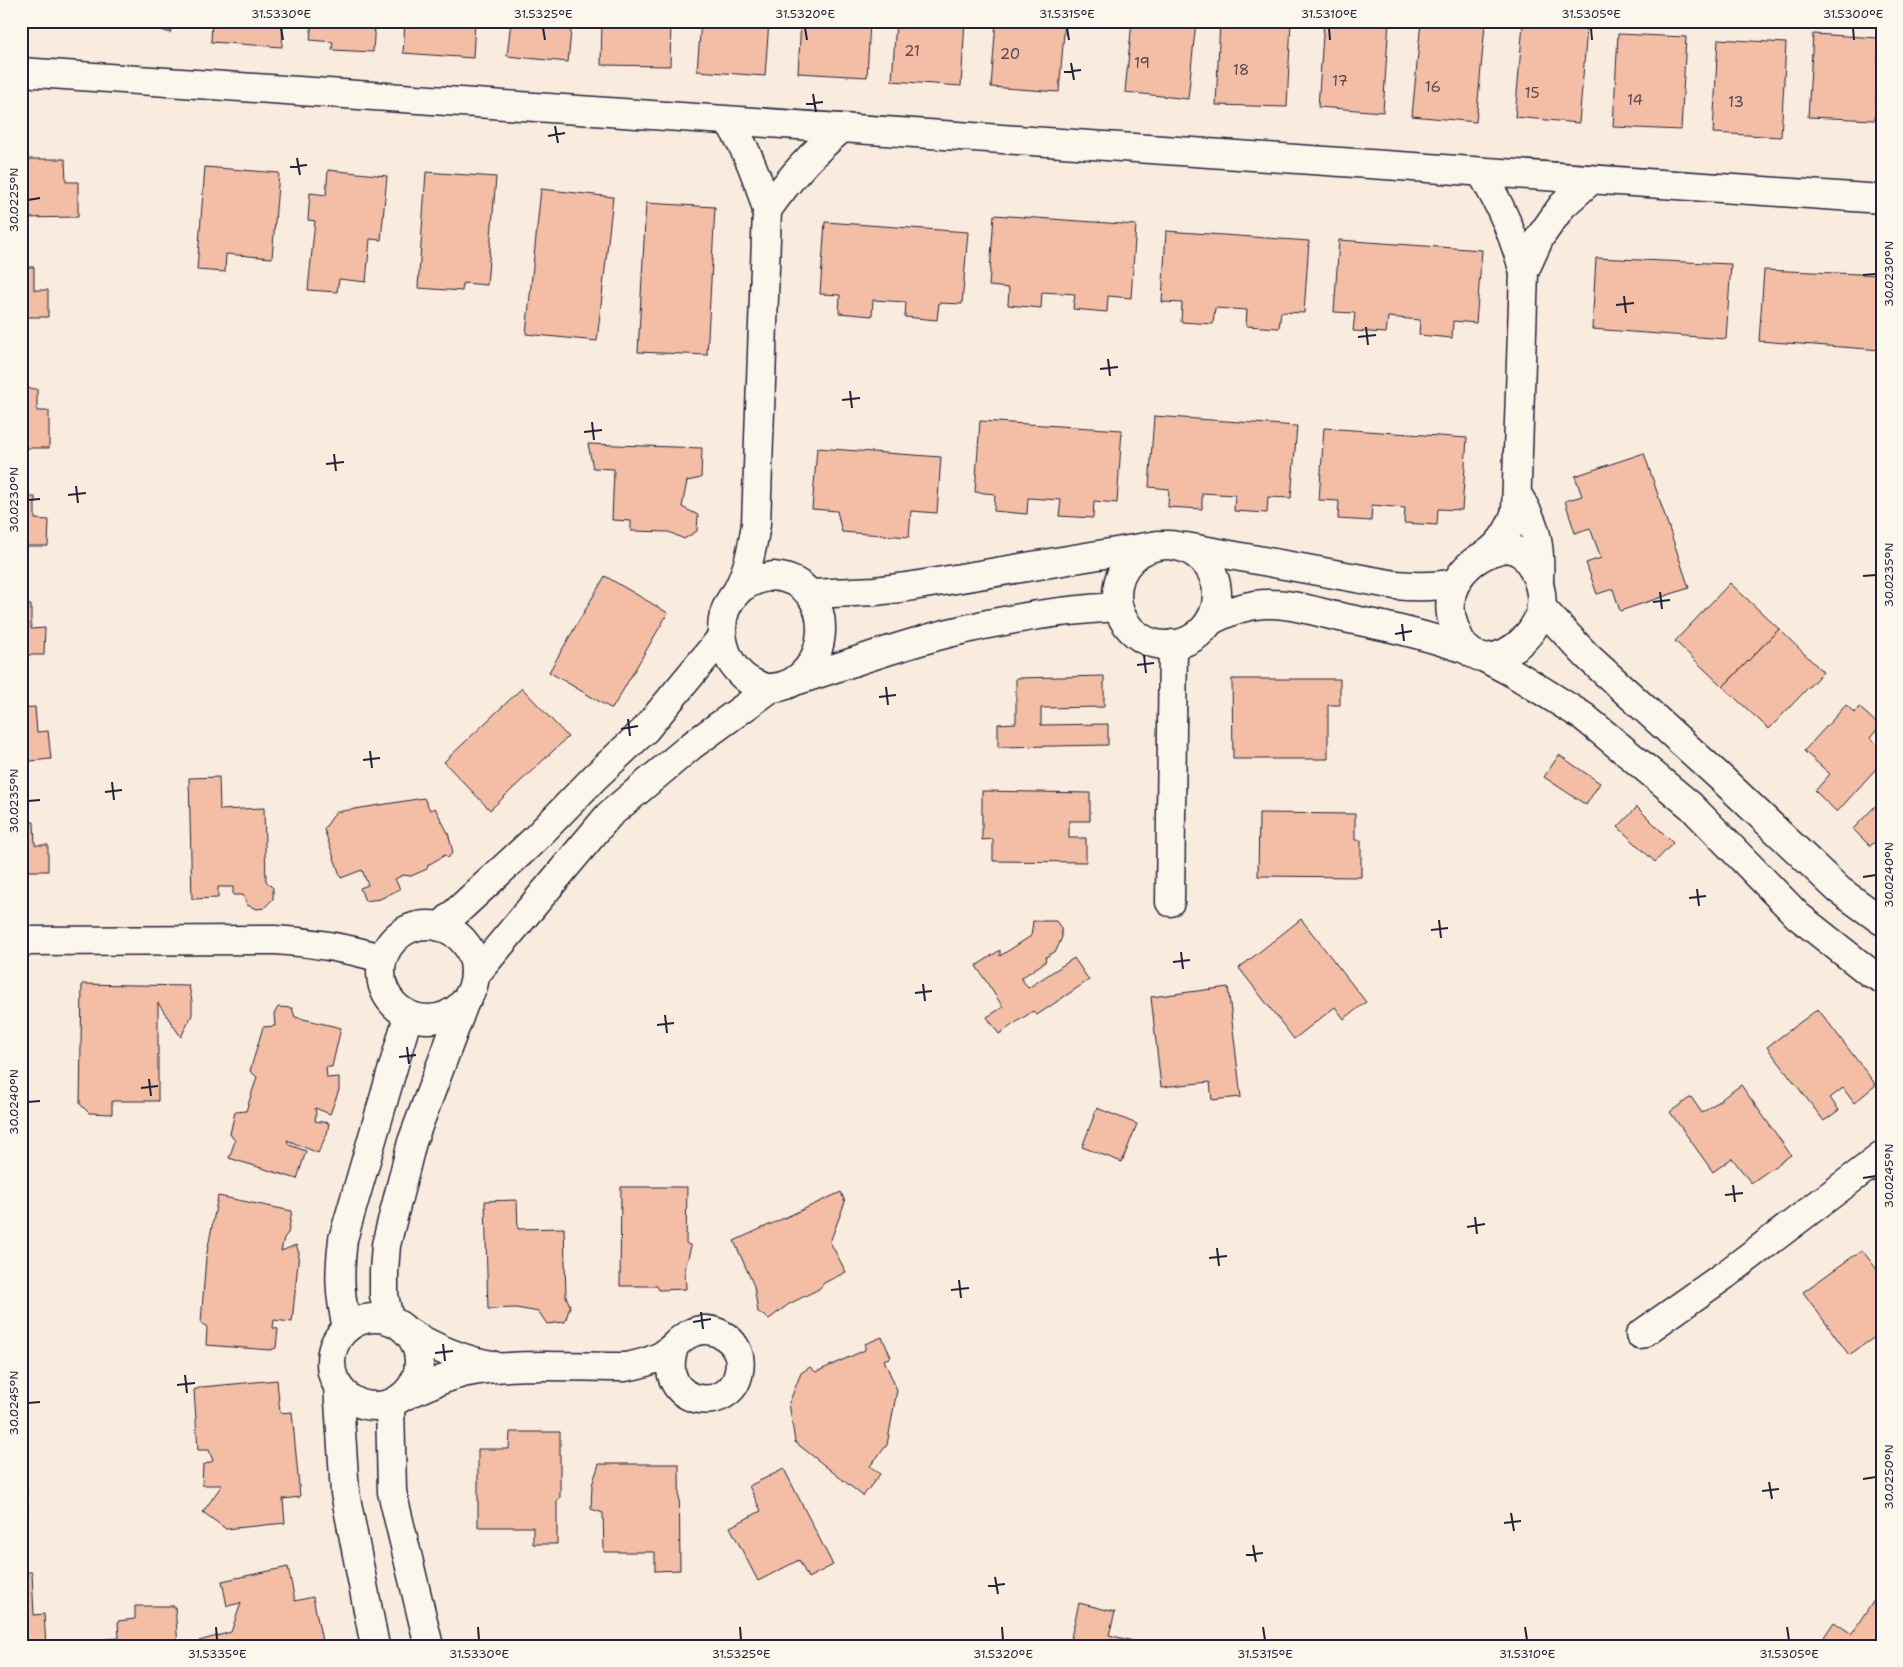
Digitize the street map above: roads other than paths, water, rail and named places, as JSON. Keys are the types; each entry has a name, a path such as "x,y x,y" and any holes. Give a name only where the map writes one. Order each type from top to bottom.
{"street":[{"path":"21,72 1882,199"},
{"path":"729,121 746,149 759,178 767,210 756,524 752,553 743,580 728,605 722,637 726,656 737,672 753,684 783,685 946,633 989,623 1085,609 1118,607"},
{"path":"767,210 788,180 813,152 841,128"},
{"path":"1481,172 1499,204 1514,237 1524,272 1516,511 1511,527 1502,542 1488,553"},
{"path":"1524,272 1540,237 1562,206 1591,180"},
{"path":"1517,494 1529,514 1537,535 1542,600 1538,620 1528,637 1512,650 1493,657 1476,654 1458,636 1452,619 1451,600 1456,583 1466,568 1481,556 1505,548 1520,551 1530,562 1539,580"},
{"path":"756,524 766,547 787,577"},
{"path":"811,594 875,591 907,587 1166,545 1395,585 1415,587 1456,583"},
{"path":"1166,545 1190,550 1204,560 1213,573 1217,598 1210,621 1200,633 1187,640 1173,644 1159,644 1145,640 1133,631 1124,620 1118,607 1117,591 1121,575 1130,561 1142,551 1166,545"},
{"path":"475,975 608,815 691,746 807,670 816,656 821,641 821,624 818,609 811,594 799,583 787,577 774,576 760,578 747,584 736,593"},
{"path":"1210,621 1229,611 1250,605 1271,604 1388,626 1441,640 1476,654 1515,674 1592,724 1691,806 1798,916 1869,972 1882,979"},
{"path":"1540,607 1587,656 1715,772 1839,890 1882,921"},
{"path":"440,926 532,842 645,730 722,637"},
{"path":"1170,902 1173,644"},
{"path":"430,1646 392,1492 396,1400 412,1386 418,1372 420,1357 415,1343 398,1325 384,1295 384,1270 389,1236 412,1142 465,1001 472,989 475,975 473,959 466,945 454,933 440,926 422,925 405,931 391,942 382,958 380,975 384,992 394,1006 408,1016 429,1020 449,1014 465,1001"},
{"path":"21,941 275,940 311,942 347,948 382,958"},
{"path":"347,1328 341,1299 340,1269 343,1239 408,1016"},
{"path":"1640,1335 1725,1275 1882,1156"},
{"path":"375,1646 345,1493 338,1386 331,1362 338,1338 347,1328 360,1321 374,1318 398,1325 425,1342 464,1359 506,1368"},
{"path":"338,1386 348,1396 361,1404 375,1406 396,1400 463,1373 506,1368 624,1367 651,1361 674,1347 681,1339 691,1333 702,1330 714,1331 724,1335 739,1353 740,1365 738,1376 733,1386 725,1394 714,1399 702,1400 691,1398 660,1379 624,1367"},
{"path":"674,1347 670,1359 670,1371 674,1382 682,1392"}]}
